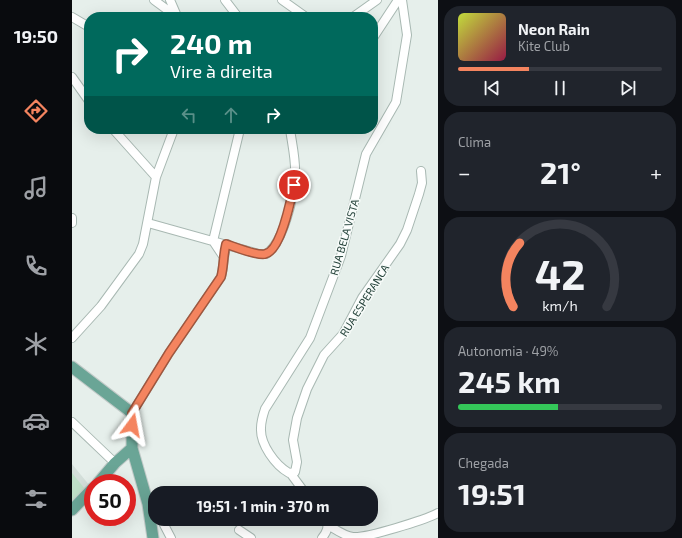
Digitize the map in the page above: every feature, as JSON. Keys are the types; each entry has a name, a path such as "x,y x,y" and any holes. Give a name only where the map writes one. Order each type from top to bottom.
{"main road":[{"path":"72,367 132,413 132,448 148,498"},
{"path":"106,474 115,463 132,448"},
{"path":"72,510 84,497"},
{"path":"152,526 153,538"}],"street":[{"path":"154,0 170,12"},
{"path":"170,0 175,12"},
{"path":"225,0 234,12"},
{"path":"282,0 299,12"},
{"path":"360,12 377,0"},
{"path":"378,30 398,0"},
{"name":"RUA BELA VISTA","path":"378,133 396,102 407,35 402,0"},
{"path":"72,17 84,24"},
{"path":"72,77 84,94"},
{"path":"117,134 156,177"},
{"path":"72,338 101,306 134,264 143,244 156,177 172,134"},
{"path":"223,256 213,241 239,134"},
{"path":"148,223 258,254 266,254 270,252 279,238 286,221 295,174 291,134"},
{"name":"RUA BELA VISTA","path":"301,486 293,473 287,472 268,451 261,433 262,418 265,409 310,338 341,256 368,150 377,134"},
{"name":"RUA ESPERANCA","path":"293,473 297,462 293,440 297,418 307,389 324,355 343,334 362,298 400,244 407,230 419,194 422,183 421,171"},
{"path":"72,218 72,223"},
{"path":"132,413 169,353 217,284 224,268 223,256 226,244"},
{"path":"72,422 115,463"},
{"path":"333,526 348,536 358,536 384,530 438,513"},
{"path":"165,526 171,538"},
{"path":"322,538 327,532 327,526"},
{"path":"239,530 251,538"}],"shaded area":[{"path":"72,464 84,479 84,492 72,503"}],"green space":[{"path":"72,473 84,488 84,490 72,501"}],"route":[{"path":"132,425 132,413 169,353 202,308 221,277 224,268 223,256 226,244 258,254 266,254 270,252 279,238 286,221 294,185"}]}
